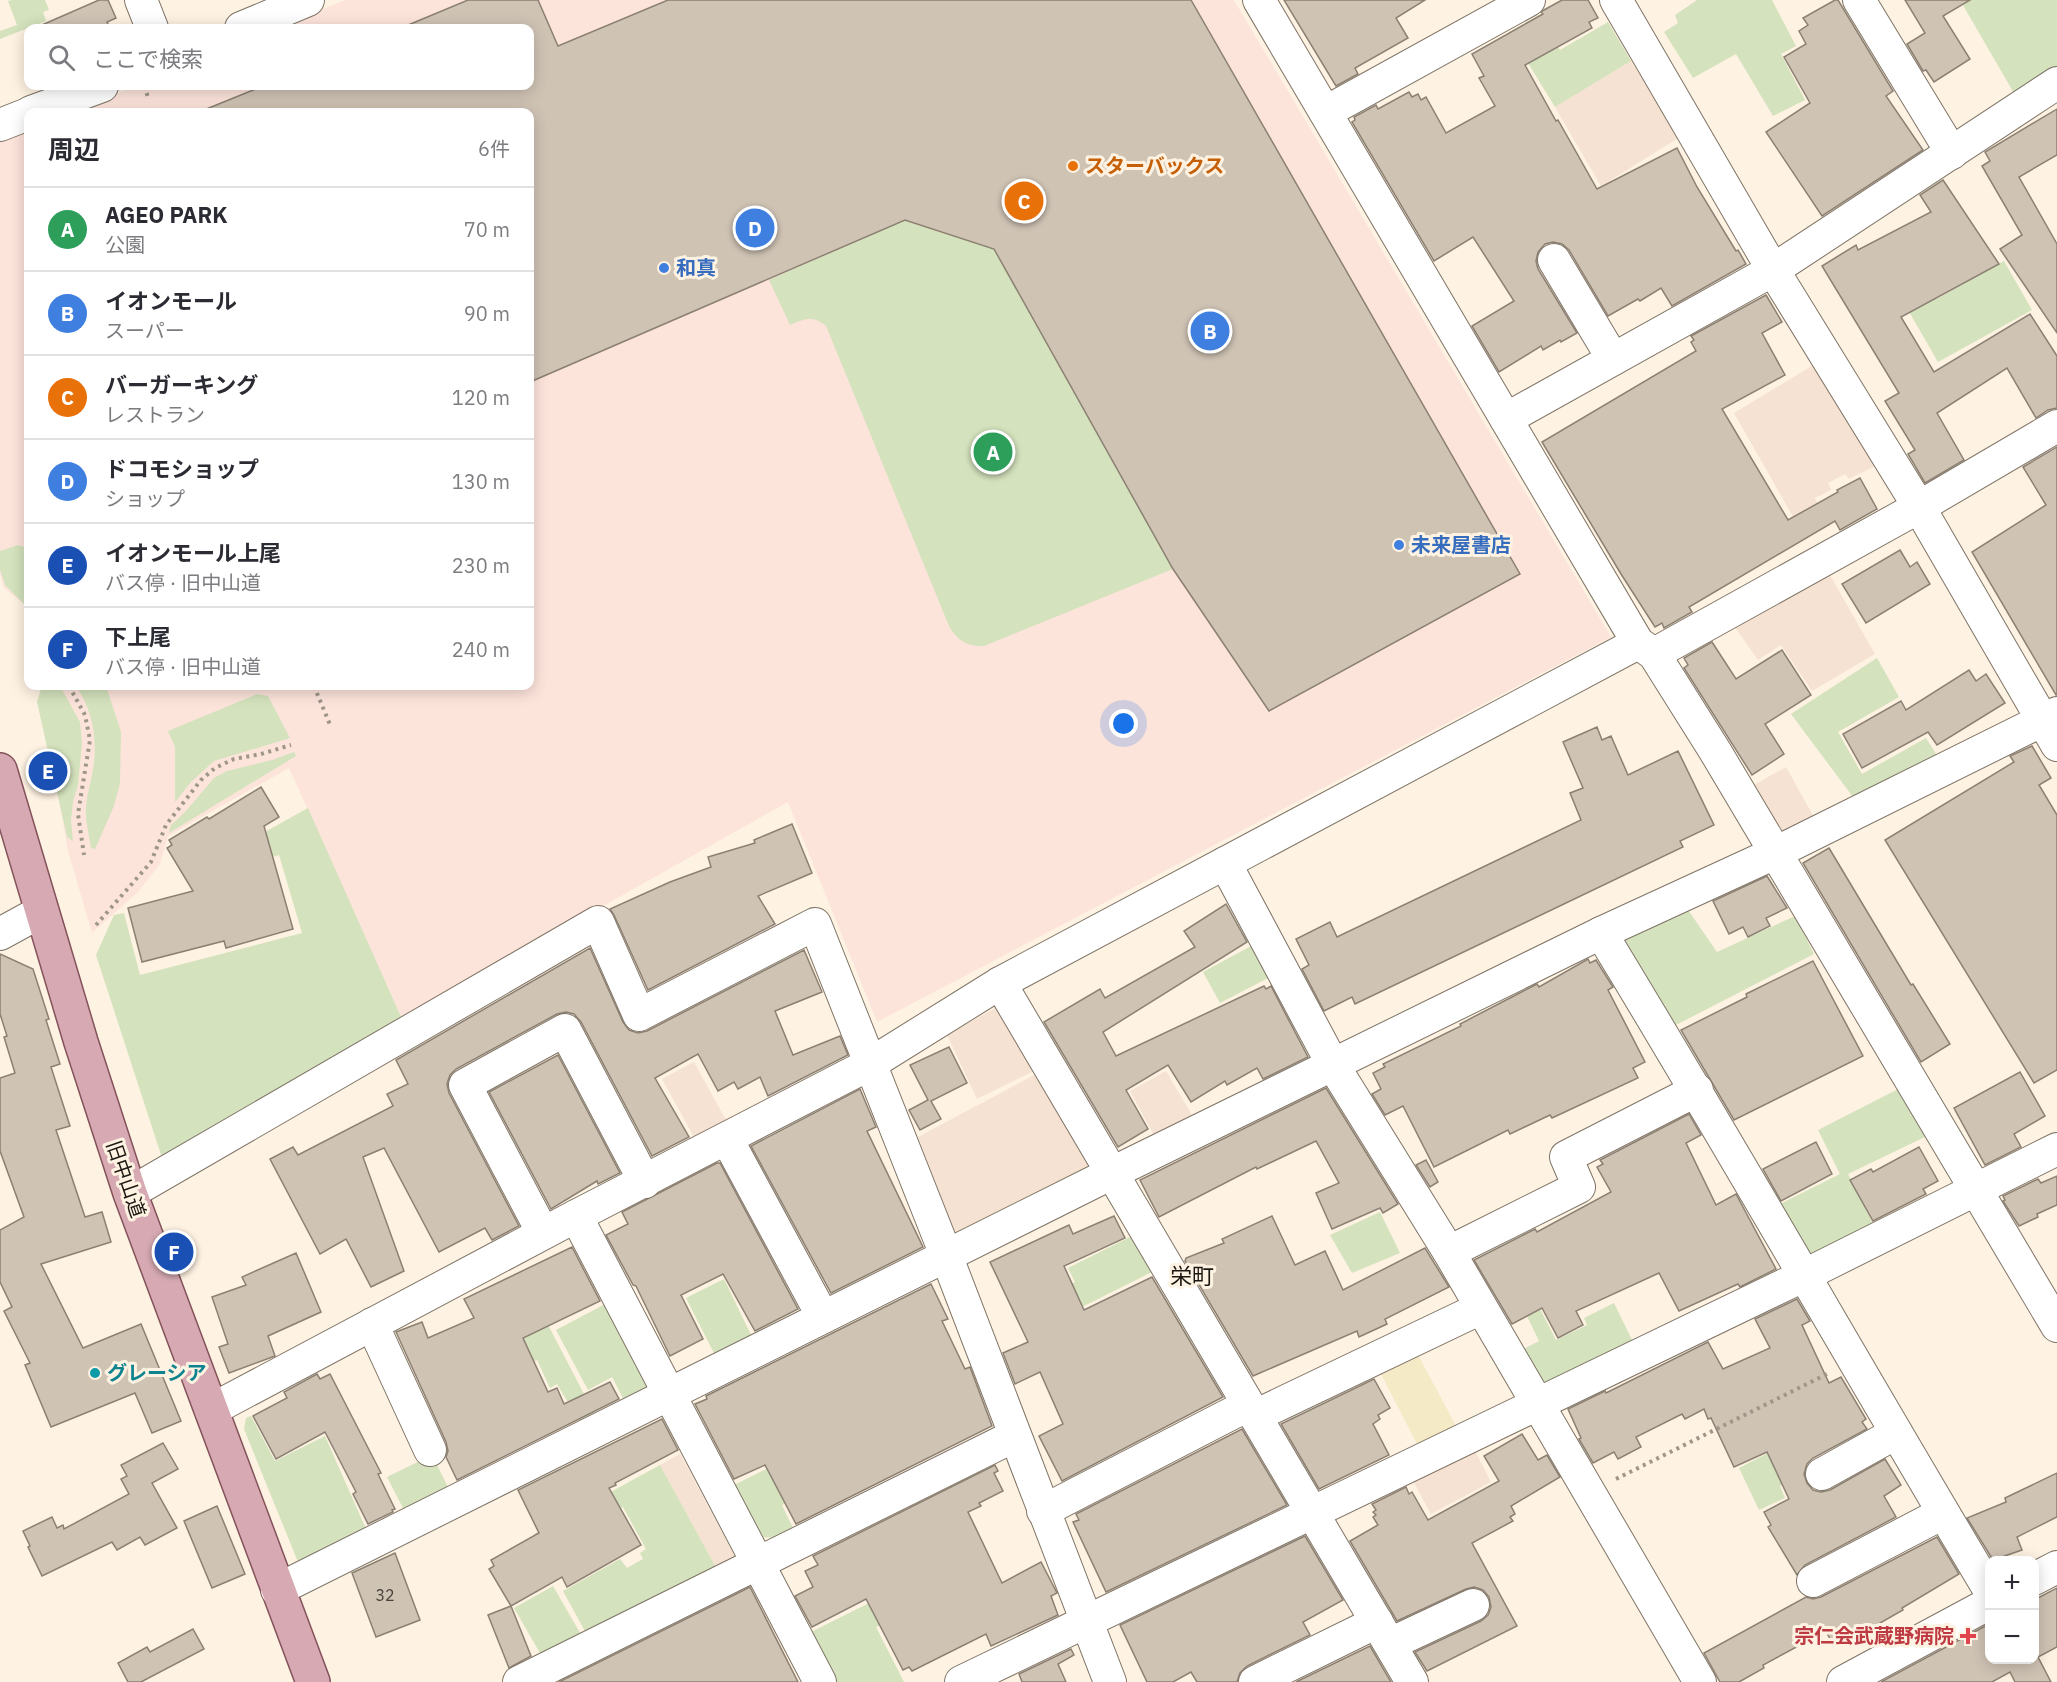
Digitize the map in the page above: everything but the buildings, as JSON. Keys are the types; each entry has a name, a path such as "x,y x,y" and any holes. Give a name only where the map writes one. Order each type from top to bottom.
{"main road":[{"name":"旧中山道","path":"0,770 81,1041 130,1193 313,1682"}],"street":[{"path":"141,0 150,24"},
{"path":"251,24 308,0"},
{"path":"1259,0 1506,419 1646,648 1715,751 2057,1326"},
{"path":"1326,112 1529,0"},
{"path":"278,1590 946,1255 1601,933 2052,726 1773,270 1616,0"},
{"path":"1859,0 1952,153"},
{"path":"1506,419 1773,270 2057,83"},
{"path":"43,108 91,90"},
{"path":"0,125 24,115"},
{"path":"1554,260 1613,359"},
{"path":"211,1410 543,1233 870,1064 1000,984 1225,863 1919,507 2057,426"},
{"path":"1225,863 1333,1065 1449,1252 1700,1682"},
{"path":"0,934 42,911"},
{"path":"130,1193 598,922 639,1015 815,924 946,1255 1110,1682"},
{"path":"1601,933 1697,1090 1803,1276 1985,1584"},
{"path":"1000,984 1412,1682"},
{"path":"543,1233 465,1085 565,1030 645,1182"},
{"path":"1449,1252 1579,1187 1566,1157 1697,1090"},
{"path":"727,1139 823,1317"},
{"path":"961,1682 1803,1276 2057,1149"},
{"path":"576,1216 820,1682"},
{"path":"1043,1511 1252,1410 1482,1308"},
{"path":"372,1324 430,1450"},
{"path":"1822,1474 1896,1432"},
{"path":"519,1682 1014,1436"},
{"path":"1813,1581 1943,1513"},
{"path":"2039,1576 2057,1567"},
{"path":"1255,1682 1384,1633 1473,1605"},
{"path":"1843,1682 1985,1605"}],"path":[{"path":"145,90 148,97"},
{"path":"71,690 85,715 90,740 78,814 84,855"},
{"path":"316,690 331,727"},
{"path":"96,925 151,862 166,825 201,780 215,768 234,759 291,745"},
{"path":"1588,1492 1807,1385 1852,1359"}],"shaded area":[{"path":"345,0 1234,0 1611,637 877,1022 788,802 402,1019 289,768 168,836 160,864 138,892 92,933 68,851 40,690 534,690 534,108 81,108 127,90 534,90 534,24 285,24"},
{"path":"1631,61 1680,137 1601,186 1555,107"},
{"path":"24,132 24,604 4,588 0,574 0,142"},
{"path":"1815,364 1875,466 1849,479 1845,474 1828,483 1831,490 1815,498 1828,522 1804,536 1734,413"},
{"path":"1826,568 1875,654 1812,691 1781,645 1758,660 1732,623"},
{"path":"1786,767 1815,819 1780,837 1752,786"},
{"path":"999,1006 1038,1069 977,1099 947,1035"},
{"path":"694,1062 727,1122 695,1139 662,1079"},
{"path":"1166,1071 1196,1122 1157,1141 1130,1091"},
{"path":"1040,1072 1099,1169 957,1240 918,1137"},
{"path":"1474,1449 1491,1482 1431,1514 1413,1481"},
{"path":"680,1454 738,1562 719,1573 660,1465"}],"green space":[{"path":"45,0 49,10 43,12 46,21 38,24 24,24 24,30 0,39 0,31 17,25 8,1"},
{"path":"1697,0 1772,0 1796,46 1781,54 1805,100 1773,116 1736,54 1693,78 1664,32 1678,23 1675,15"},
{"path":"1960,0 2057,0 2057,68 2015,95"},
{"path":"1539,15 1560,50 1608,22 1631,61 1555,107 1509,32"},
{"path":"905,220 994,249 1173,569 984,646 967,644 952,631 826,326 812,319 790,325 769,280"},
{"path":"2004,261 2032,310 1938,362 1900,296 1927,281 1937,299"},
{"path":"18,545 24,547 24,604 5,585 0,570 0,551"},
{"path":"1877,658 1899,697 1838,732 1862,774 1926,738 1940,760 1856,801 1791,714"},
{"path":"41,690 62,690 80,722 82,743 78,785 71,820 73,841 67,837 37,702"},
{"path":"78,690 107,690 121,732 120,783 114,806 95,849 91,848 86,812 95,748 93,726"},
{"path":"257,694 268,696 290,738 214,761 191,782 175,802 175,747 168,731"},
{"path":"294,752 296,756 169,833 171,825 214,778 227,771"},
{"path":"308,808 402,1019 163,1161 96,955 114,915 124,913 140,975 302,933 279,855 239,866 234,849"},
{"path":"1686,907 1717,952 1795,916 1814,954 1674,1026 1618,942"},
{"path":"1253,945 1270,977 1220,1003 1203,972"},
{"path":"1902,1087 1927,1136 1848,1174 1874,1226 1803,1261 1776,1206 1840,1174 1818,1130"},
{"path":"1380,1212 1400,1253 1352,1273 1330,1235"},
{"path":"1140,1232 1158,1269 1074,1311 1063,1288 1075,1282 1068,1268"},
{"path":"724,1279 753,1339 716,1357 686,1298"},
{"path":"1536,1301 1556,1340 1587,1325 1584,1318 1614,1303 1633,1342 1538,1390 1518,1352 1539,1341 1523,1308"},
{"path":"607,1303 652,1388 625,1402 612,1377 588,1390 556,1330"},
{"path":"545,1319 597,1419 583,1428 557,1384 550,1388 537,1360 507,1375 491,1347"},
{"path":"251,1416 275,1461 325,1436 366,1529 298,1562 244,1429 246,1418"},
{"path":"1770,1452 1801,1476 1780,1486 1785,1498 1759,1510 1739,1468"},
{"path":"432,1455 451,1493 406,1514 387,1477"},
{"path":"660,1465 719,1573 587,1635 563,1591 620,1559 627,1568 643,1559 640,1553 646,1549 623,1507 545,1553 534,1534"},
{"path":"772,1466 788,1502 782,1505 794,1530 778,1538 760,1537 734,1485"},
{"path":"553,1586 583,1638 544,1660 514,1608"},
{"path":"871,1602 883,1624 876,1627 904,1682 834,1682 809,1633"}],"sand":[{"path":"1416,1351 1457,1428 1419,1448 1379,1370"}],"place":[{"name":"スターバックス","path":"1073,166"},
{"name":"バーガーキング","path":"1024,201"},
{"name":"ドコモショップ","path":"755,228"},
{"name":"和真","path":"664,268"},
{"name":"イオンモール","path":"1210,331"},
{"name":"AGEO PARK","path":"993,452"},
{"name":"未来屋書店","path":"1399,545"},
{"name":"イオンモール上尾","path":"48,771"},
{"name":"下上尾","path":"174,1252"},
{"name":"グレーシア","path":"95,1373"},
{"name":"宗仁会武蔵野病院","path":"1968,1636"}],"district":[{"name":"栄町","path":"1192,1276"}]}
